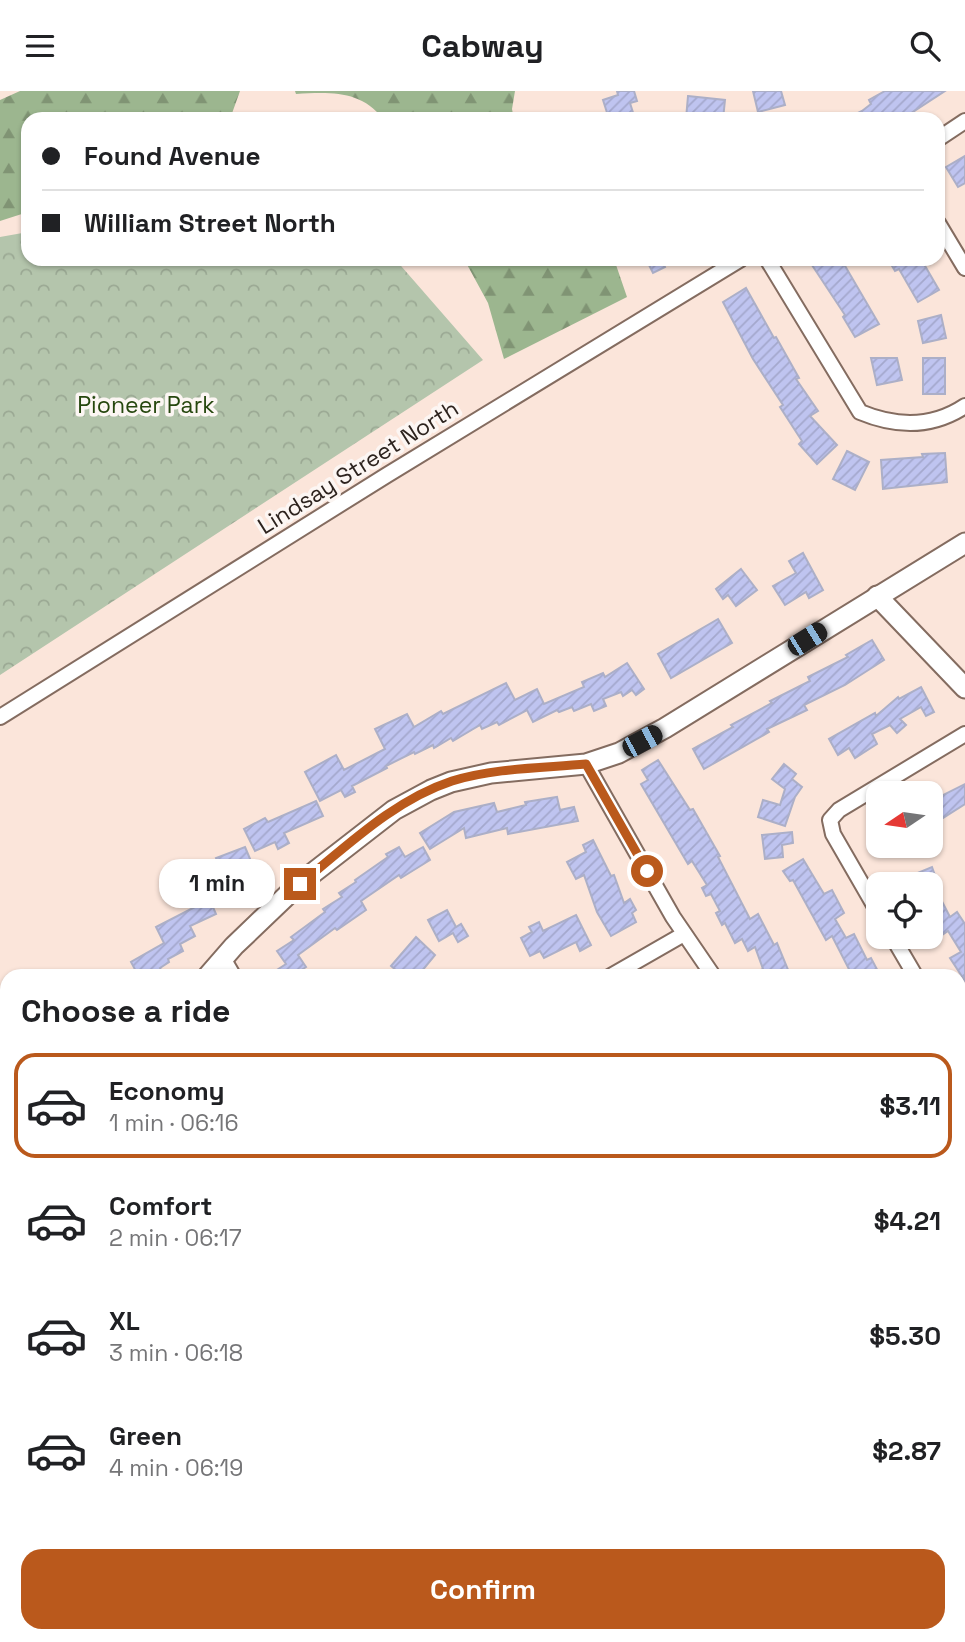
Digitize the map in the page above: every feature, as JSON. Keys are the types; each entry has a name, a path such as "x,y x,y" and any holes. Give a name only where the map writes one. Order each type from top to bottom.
{"street":[{"path":"945,134 965,121"},
{"path":"945,235 965,268"},
{"name":"Lindsay Street North","path":"0,717 387,475 730,266"},
{"path":"771,266 860,412 884,422 917,423 949,417 965,406"},
{"path":"214,969 300,884 394,810 451,782 491,773 586,764 619,753 965,543"},
{"path":"877,596 965,688"},
{"path":"866,891 833,834 830,820 839,810 965,734"},
{"path":"586,764 684,934 709,969"},
{"path":"623,969 684,934"},
{"path":"900,949 911,969"},
{"path":"223,958 229,969"}],"green space":[{"path":"20,91 240,91 232,112 21,112 21,214 0,221 0,100"},
{"path":"295,91 515,91 513,112 376,112 356,98 345,95 296,94"},
{"name":"Pioneer Park","path":"21,233 21,266 401,266 483,360 0,675 0,237"},
{"path":"468,266 616,266 627,297 504,359 488,303"}],"building":[{"path":"617,91 634,91 637,101 630,103 633,112 607,112 603,100 618,95"},
{"path":"753,91 781,91 785,105 758,112"},
{"path":"885,91 945,91 913,112 860,112 871,104 869,100"},
{"path":"688,96 725,100 724,112 687,112"},
{"path":"965,156 965,183 958,187 946,167"},
{"path":"650,266 664,266 665,267 653,273"},
{"path":"813,266 845,266 879,324 855,337 843,317 845,315"},
{"path":"892,266 925,266 939,290 918,302 899,269 895,271"},
{"path":"746,288 799,378 796,379 818,411 810,416 837,445 817,464 799,444 802,441 780,407 783,405 753,359 723,302"},
{"path":"941,315 946,338 923,343 918,321"},
{"path":"871,358 897,358 902,380 877,385"},
{"path":"923,358 945,358 945,394 923,394"},
{"path":"847,451 869,462 855,490 833,479"},
{"path":"945,453 947,482 883,489 881,460"},
{"path":"803,553 823,590 809,598 806,592 785,605 773,586 796,573 789,561"},
{"path":"741,569 757,590 736,606 728,595 723,599 716,589"},
{"path":"718,619 732,643 671,678 658,654"},
{"path":"872,640 884,660 845,685 804,705 807,710 767,729 769,732 704,769 693,749 772,703 770,701 810,681 808,677 848,657 846,655"},
{"path":"627,663 644,689 636,695 632,690 623,696 621,692 603,699 606,706 594,711 591,704 574,711 572,707 559,712 557,710 533,722 527,710 499,725 497,722 482,729 480,725 453,741 451,738 434,748 433,745 415,754 414,752 386,766 387,768 352,786 355,792 345,797 341,790 320,801 305,772 336,755 344,770 385,749 375,729 407,714 414,727 441,711 443,714 506,683 515,700 537,689 544,704 584,687 582,682 603,673 605,677"},
{"path":"921,687 934,712 926,716 921,707 900,719 906,725 897,733 890,725 872,734 877,744 855,758 849,748 838,755 829,739 875,713 876,716 898,697 899,699"},
{"path":"658,760 690,810 693,809 720,856 718,857 750,919 758,914 774,945 777,943 788,969 763,969 755,947 748,951 742,939 735,943 725,923 722,925 716,913 720,911 711,894 706,896 702,888 707,885 692,861 688,864 641,784 648,780 642,770"},
{"path":"784,764 796,774 792,779 802,787 795,797 785,826 758,817 763,800 780,805 785,789 772,779"},
{"path":"965,784 965,804 943,818 943,795"},
{"path":"557,797 560,810 574,807 578,821 508,834 507,828 466,838 464,828 430,849 420,833 454,812 494,803 497,812 526,805 525,802"},
{"path":"316,801 323,816 284,833 289,843 278,849 275,842 255,851 244,829 265,818 268,822"},
{"path":"792,832 793,843 782,845 783,857 765,859 762,835"},
{"path":"593,840 611,876 614,875 624,903 630,899 636,910 632,913 636,922 611,936 597,912 584,875 576,879 567,862 586,852 583,845"},
{"path":"245,847 256,873 218,885 224,899 212,905 216,914 190,926 195,936 180,944 183,951 168,959 169,962 161,969 135,969 131,962 164,943 156,927 197,906 191,891 198,888 195,882 221,870 216,858"},
{"path":"399,847 405,857 423,847 430,860 401,878 399,875 361,901 366,910 298,955 306,967 278,969 286,964 277,951 294,940 291,937 325,912 323,909 342,897 339,893 388,857 386,854"},
{"path":"803,859 824,894 832,890 844,913 835,919 846,938 854,934 867,960 871,958 877,969 849,969 832,936 826,940 793,880 790,881 783,871"},
{"path":"932,867 934,872 920,872"},
{"path":"943,903 950,917 957,912 965,924 965,969 957,969 950,958 961,952 948,931 943,934"},
{"path":"447,910 456,927 461,924 468,936 458,942 453,933 439,941 428,920"},
{"path":"576,915 591,945 580,951 576,942 544,958 540,951 530,956 521,938 532,932 529,927 539,922 543,931"},
{"path":"416,937 435,955 424,969 395,969 391,966"}],"route":[{"path":"300,884 394,810 431,790 471,776 586,764 647,871"}]}
